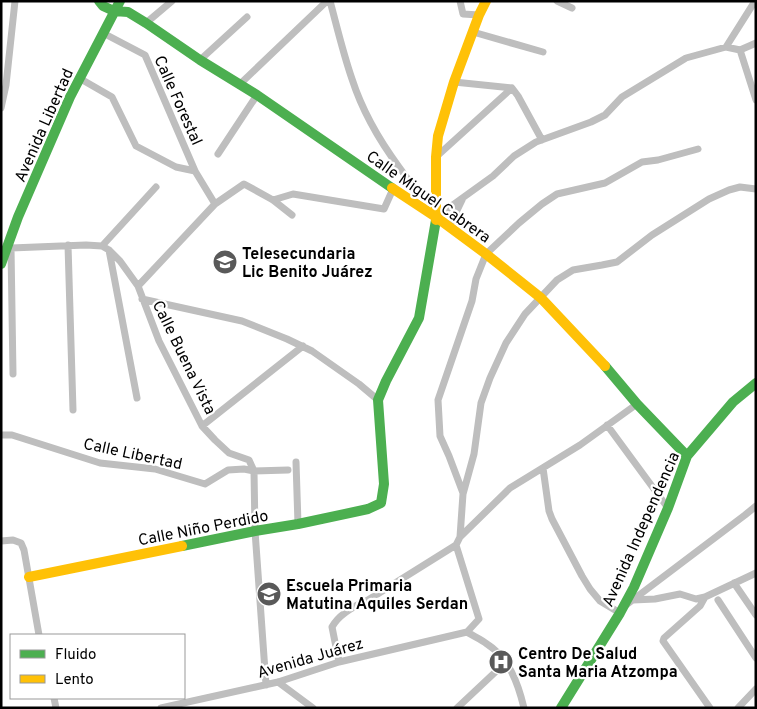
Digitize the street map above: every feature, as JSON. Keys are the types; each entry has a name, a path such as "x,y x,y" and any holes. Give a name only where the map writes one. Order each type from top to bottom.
{"street":[{"path":"1,108 6,85 16,1"},
{"name":"Calle Miguel Cabrera","path":"99,1 103,6 114,11 128,12 200,60 257,94 436,217 486,254 541,298 687,456"},
{"name":"Avenida Libertad","path":"1,264 7,243 21,209 70,97 120,1"},
{"path":"146,23 172,1"},
{"path":"240,85 329,1 352,80 368,118 389,154 411,184 436,204"},
{"path":"460,1 463,14 480,15"},
{"path":"142,299 242,321 287,339 312,351 359,384 378,400 419,318 436,217 438,136 454,82 486,1"},
{"path":"557,1 572,8"},
{"path":"726,47 755,1"},
{"path":"200,60 246,17"},
{"path":"474,32 543,52"},
{"name":"Calle Forestal","path":"103,33 145,55 195,171 215,204"},
{"path":"436,217 493,176 514,156 536,142 605,115 622,97 686,58 726,47 740,50 756,43"},
{"path":"740,50 756,100"},
{"path":"79,78 112,97 136,146 176,167 195,171"},
{"path":"454,82 512,88 542,140"},
{"path":"436,157 512,88"},
{"path":"218,154 257,94"},
{"path":"463,494 440,436 438,400 472,301 476,279 486,254 519,222 557,194 605,182 642,162 698,150"},
{"path":"138,286 215,204 244,184 273,200 292,215"},
{"path":"105,248 156,187"},
{"path":"460,537 463,494 474,454 481,403 506,344 525,314 556,280 573,270 618,262 652,234 709,199 740,187 756,189"},
{"path":"273,200 293,194 384,209 393,189"},
{"path":"449,227 462,199"},
{"path":"13,374 7,243 86,244 105,248"},
{"path":"68,245 73,410"},
{"path":"105,248 137,398"},
{"name":"Calle Buena Vista","path":"105,248 120,261 138,286 160,341 202,426 229,453 249,460 254,471"},
{"path":"202,426 303,346"},
{"name":"Avenida Independencia","path":"561,708 582,672 625,607 668,508 687,456 733,402 756,383"},
{"name":"Calle Niño Perdido","path":"29,577 298,524 368,509 381,503 384,484 378,400"},
{"path":"339,662 332,627 336,620 355,605 368,600 456,545 460,537 510,488 580,445 637,404"},
{"path":"607,425 668,508"},
{"name":"Calle Libertad","path":"1,435 12,435 100,463 155,469 205,484 228,470 288,470"},
{"path":"296,462 298,524"},
{"path":"543,468 549,511 552,519 590,589 600,600 625,607 680,594 696,599 756,573"},
{"path":"254,471 255,531 266,685"},
{"path":"625,607 756,506"},
{"path":"1,541 13,540 20,543 24,550 39,634"},
{"path":"456,545 479,619 467,632 488,644 506,662 516,680 524,708"},
{"path":"734,583 756,615"},
{"path":"705,596 700,606 664,638 663,642 710,708"},
{"path":"718,600 756,658"},
{"name":"Avenida Juárez","path":"162,708 266,685 339,662 467,632"},
{"path":"457,708 506,662"},
{"path":"278,682 313,708"},
{"path":"738,708 756,689"}],"traffic: fast":[{"path":"99,1 103,6 114,11 128,12 146,23 200,60 257,95 392,188"},
{"path":"1,264 18,217 70,97 120,1"},
{"path":"182,546 368,509 381,503 384,484 378,400 419,318 436,220"},
{"path":"605,366 637,404 687,456"},
{"path":"561,708 634,587 668,508 687,456 733,402 756,383"}],"traffic: slow":[{"path":"436,220 438,136 454,82 486,1"},
{"path":"392,188 436,217 541,298 605,366"},
{"path":"29,577 182,546"}],"place":[{"name":"Telesecundaria Lic Benito Juárez","path":"225,262"},
{"name":"Escuela Primaria Matutina Aquiles Serdan","path":"269,594"},
{"name":"Centro De Salud Santa Maria Atzompa","path":"501,662"}]}
